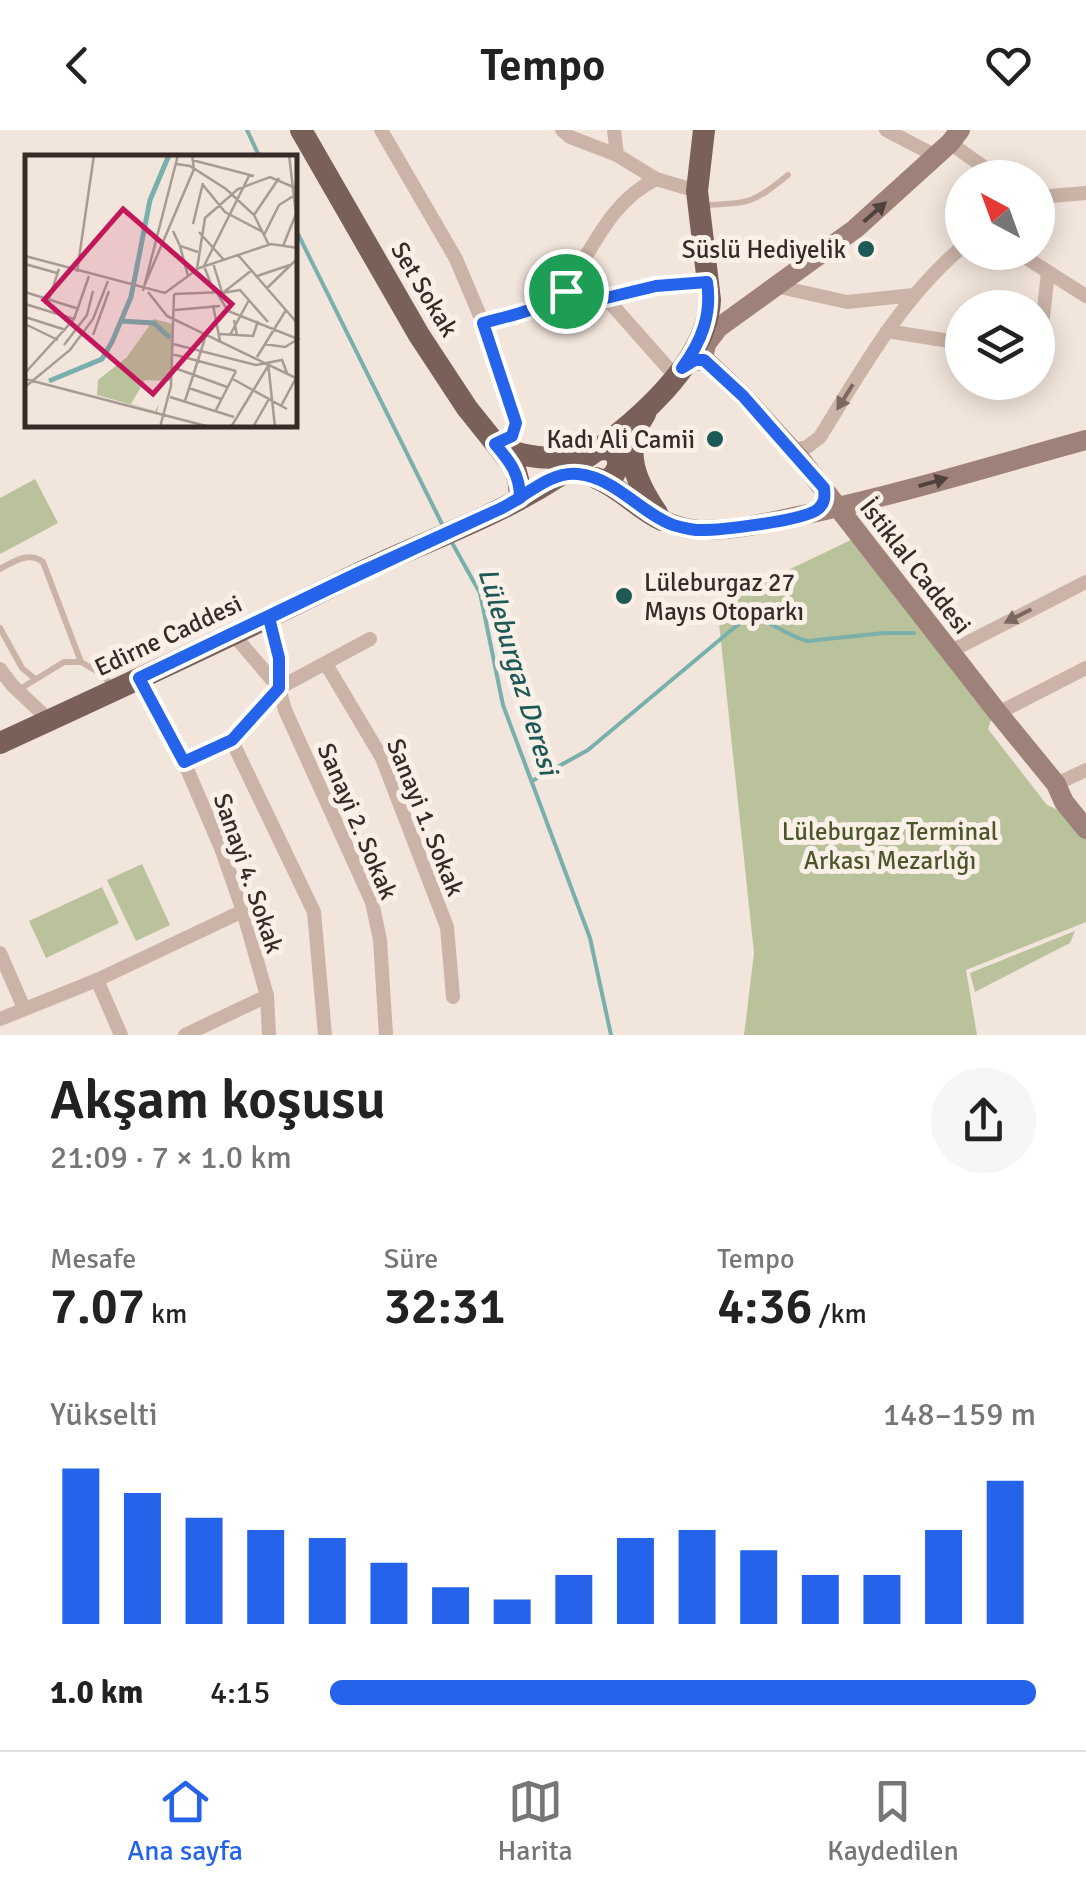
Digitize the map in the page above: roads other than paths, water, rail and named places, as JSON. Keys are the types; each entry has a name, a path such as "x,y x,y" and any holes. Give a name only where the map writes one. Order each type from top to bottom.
{"main road":[{"name":"Set Sokak","path":"301,130 420,335 467,408 515,468"},
{"path":"704,130 697,178 708,291 714,308 728,314 740,311"},
{"path":"679,372 697,360 706,361 704,351 718,328 855,229 949,143"},
{"path":"662,520 641,487 632,456 633,437 701,336 708,291"},
{"name":"İstiklal Caddesi","path":"706,361 743,396 824,488 1056,784 1064,802 1086,830"},
{"path":"516,500 594,450 654,403"},
{"path":"515,468 526,474 578,474 602,480 662,520 696,530 720,529 840,508 1086,440"},
{"path":"495,444 521,455 543,458 610,449 618,467 610,479 602,480"},
{"path":"515,468 519,483 516,500"},
{"path":"814,513 824,501 824,488"},
{"name":"Edirne Caddesi","path":"0,743 516,500"},
{"name":"İstiklal Caddesi","path":"1056,784 1074,793 1086,808"}],"street":[{"path":"381,130 456,260 483,323 516,423 512,436 495,444"},
{"path":"562,130 698,199"},
{"path":"614,130 618,156"},
{"path":"886,130 949,143 973,160"},
{"path":"483,323 530,310 566,291 612,214 627,197 656,179"},
{"path":"1055,196 1086,193"},
{"path":"792,450 807,447 820,437 886,330 945,264"},
{"path":"1045,270 1086,296"},
{"path":"1046,290 1048,272"},
{"path":"566,291 606,298 656,286 708,291"},
{"path":"775,286 847,302 914,295"},
{"path":"606,298 679,372"},
{"path":"886,330 945,339"},
{"path":"951,650 1086,582"},
{"name":"Sanayi 2. Sokak","path":"269,618 285,710 372,902 380,940 386,1035"},
{"name":"Sanayi 2. Sokak","path":"232,634 279,688"},
{"path":"184,762 232,740 279,688 370,639"},
{"name":"Sanayi 1. Sokak","path":"326,664 382,758 447,927 453,997"},
{"path":"998,713 1086,668"},
{"path":"0,669 50,720"},
{"name":"Sanayi 4. Sokak","path":"139,678 184,762 222,848 267,996 270,1035"},
{"path":"232,740 314,912 325,1035"},
{"path":"1056,784 1086,770"},
{"path":"0,1019 97,980 243,912"},
{"path":"0,952 24,1008"},
{"path":"97,980 121,1035"},
{"path":"185,1035 267,996"}],"lane":[{"path":"698,199 750,202 788,175"},
{"path":"0,568 26,556 42,562 81,662"},
{"path":"0,628 22,668 35,679"},
{"path":"18,690 64,662 81,662 100,673 116,690"}],"waterway":[{"name":"Lüleburgaz Deresi","path":"247,130 259,155"},
{"name":"Lüleburgaz Deresi","path":"298,234 444,528"},
{"name":"Lüleburgaz Deresi","path":"451,541 480,593 503,705 590,938 611,1035"},
{"path":"532,781 588,750 741,622 759,620 808,641 914,633"}],"place":[{"name":"Süslü Hediyelik","path":"866,249"},
{"name":"Kadı Ali Camii","path":"715,439"},
{"name":"Lüleburgaz 27 Mayıs Otoparkı","path":"624,596"}],"park label":[{"name":"Lüleburgaz Terminal Arkası Mezarlığı","path":"890,846"}]}
